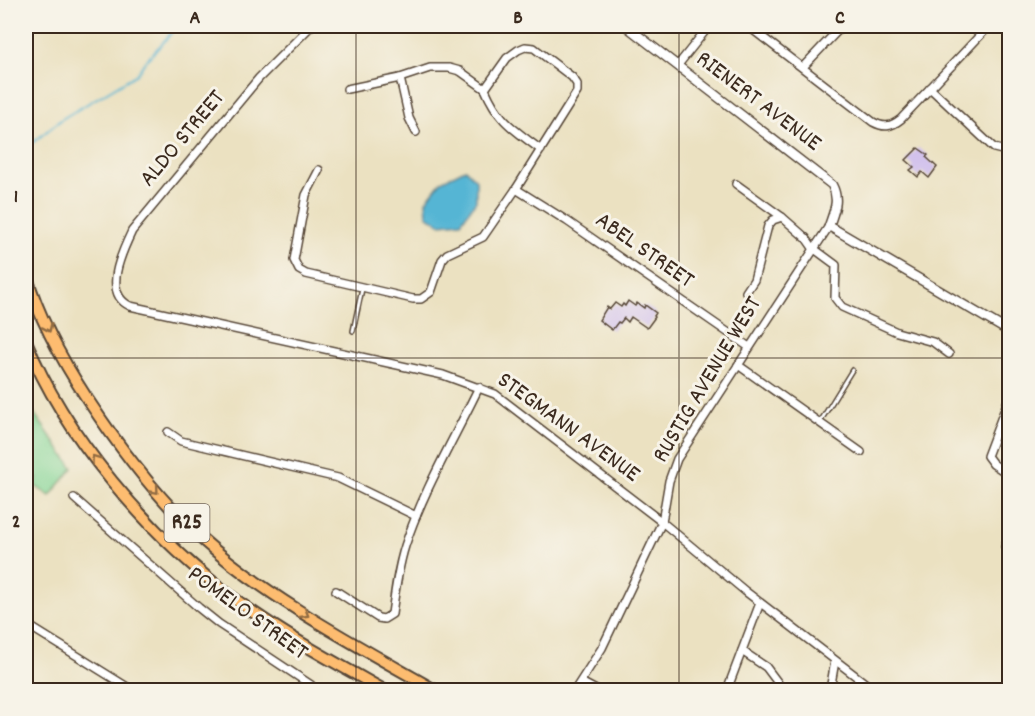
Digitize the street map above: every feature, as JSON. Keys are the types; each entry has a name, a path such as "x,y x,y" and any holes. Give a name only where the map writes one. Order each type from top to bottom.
{"main road":[{"name":"R25","path":"26,274 50,335 73,377 126,454 164,501 204,540 291,605 435,690"},
{"name":"R25","path":"26,341 52,393 79,438 110,479 153,527 231,597 274,627 384,690"}],"street":[{"name":"ALDO STREET","path":"116,293 114,284 125,245 132,231 258,78 311,26"},
{"name":"RIENERT AVENUE","path":"626,26 832,185 837,194 829,226"},
{"path":"678,65 709,26"},
{"path":"748,26 873,122 884,126 893,125 901,119 989,26"},
{"path":"803,68 842,26"},
{"path":"319,170 306,195 294,260 296,266 306,274 413,299 421,298 433,290 442,260 453,250 483,237 578,92 577,84 572,77 534,48 525,47 507,58 485,89"},
{"path":"347,89 400,78 430,68 449,68 460,71 485,89 496,112 503,120 541,150"},
{"path":"400,78 409,118 416,132"},
{"path":"930,88 994,148 1010,152"},
{"path":"736,184 782,217 806,238 813,248 836,265 835,298 842,307 897,332 933,342 949,354"},
{"name":"ABEL STREET","path":"516,189 567,221 748,346"},
{"path":"746,292 754,280 768,226 773,220 782,217"},
{"path":"829,226 1010,332"},
{"name":"RUSTIG AVENUE WEST","path":"575,690 602,648 662,522 676,459 748,346 829,226"},
{"name":"STEGMANN AVENUE","path":"116,293 119,299 130,306 443,375 495,394 662,522 760,603 874,690"},
{"path":"738,364 861,452"},
{"path":"336,591 378,618 384,620 392,614 404,548 416,516 479,387"},
{"path":"1009,398 987,456 993,464 1010,475"},
{"path":"168,432 181,441 338,478 416,516"},
{"name":"POMELO STREET","path":"74,498 219,624 311,685 315,690"},
{"path":"1005,547 1010,534"},
{"path":"727,690 760,603"},
{"path":"26,624 132,690"},
{"path":"742,651 766,667 778,683"},
{"path":"830,690 835,661"},
{"path":"581,682 596,690"}],"lane":[{"path":"353,332 363,288"},
{"path":"820,423 852,370"}],"green space":[{"path":"26,402 73,468 50,496 35,486 37,477 26,473"}],"water":[{"path":"465,169 476,180 476,201 461,222 440,224 427,215 426,201 441,181"}],"building":[{"path":"918,148 928,155 926,157 937,167 929,178 922,172 918,177 910,170 914,167 906,160"},
{"path":"628,301 635,306 637,303 644,308 645,305 656,313 647,328 631,317 628,322 624,318 620,323 618,322 612,330 599,320 607,307 610,309 615,303 621,307 623,304 625,306"}],"waterway":[{"path":"26,148 62,119 137,74 146,60 177,26"}]}
